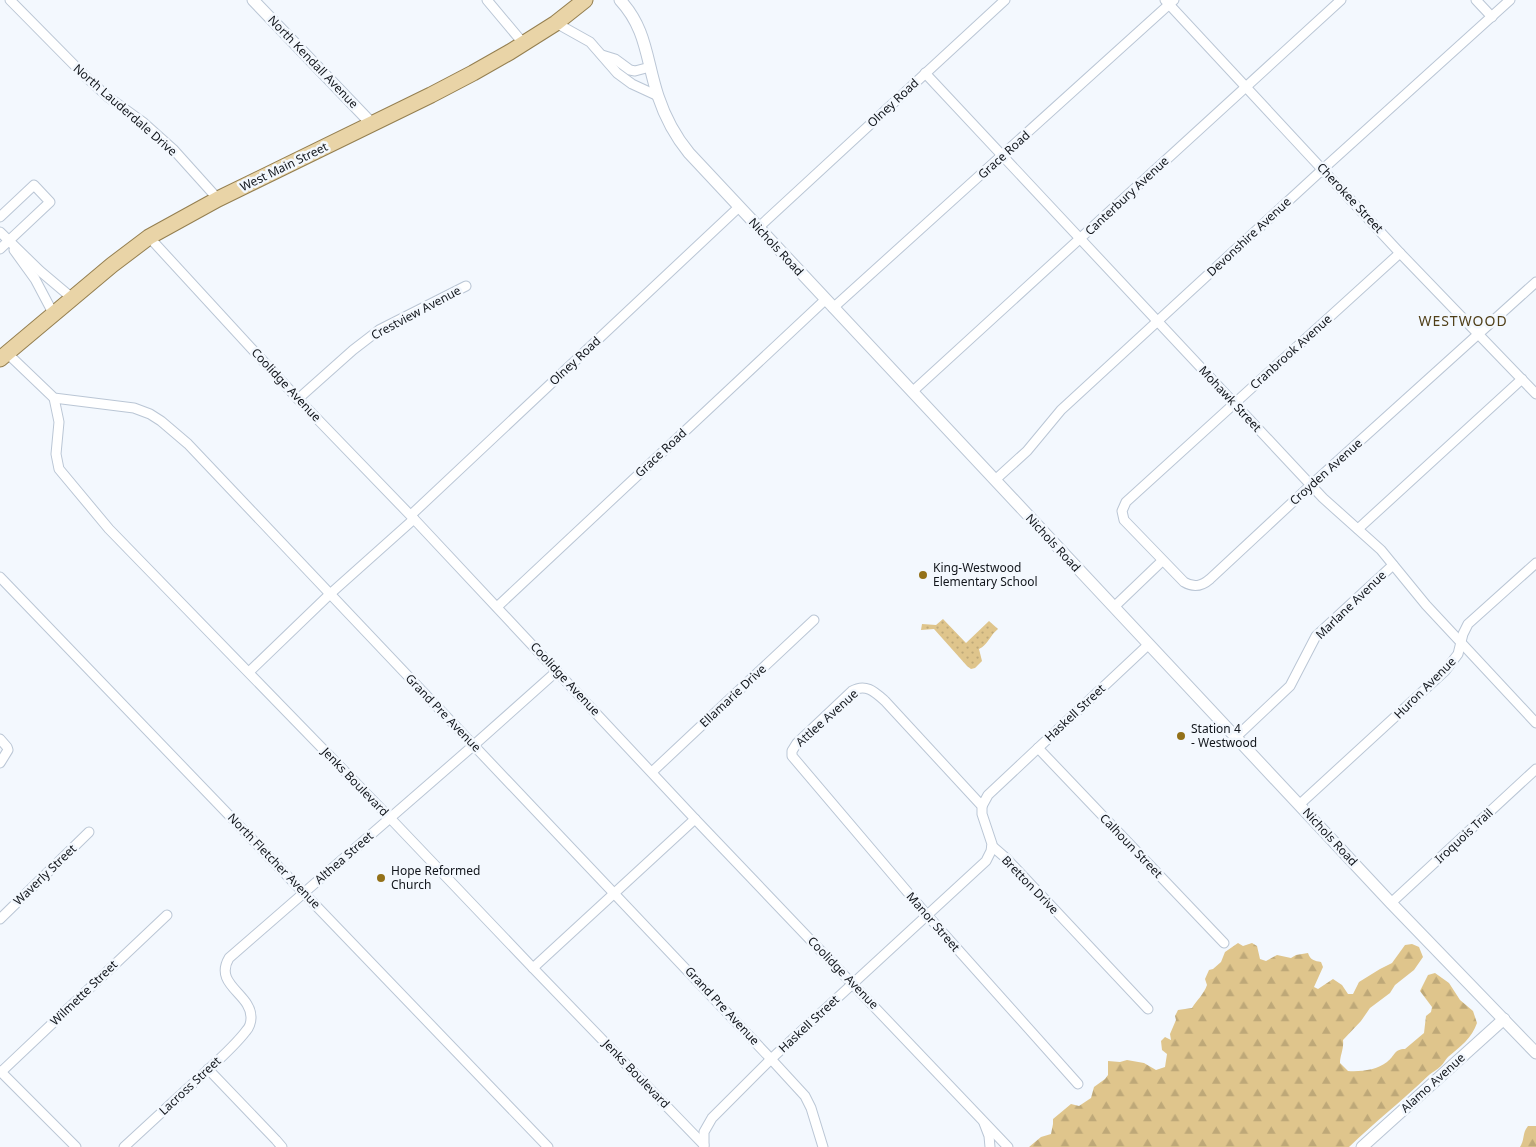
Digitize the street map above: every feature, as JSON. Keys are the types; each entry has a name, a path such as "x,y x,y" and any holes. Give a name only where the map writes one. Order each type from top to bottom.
{"main road":[{"name":"West Main Street","path":"4,356 53,313 149,238 218,199 448,86 556,23 585,0"}],"street":[{"name":"North Lauderdale Drive","path":"10,0 92,83 144,123 172,149 218,199"},
{"name":"North Kendall Avenue","path":"253,0 372,124"},
{"path":"487,0 523,43"},
{"name":"Nichols Road","path":"620,0 631,13 639,27 646,46 658,96 672,129 681,144 1391,903 1536,1053"},
{"name":"Olney Road","path":"759,227 1005,0"},
{"name":"Canterbury Avenue","path":"912,392 1341,0"},
{"path":"1476,0 1492,17"},
{"name":"Devonshire Avenue","path":"994,480 1027,451 1061,410 1510,0"},
{"name":"Cherokee Street","path":"1170,1 1400,253 1536,394"},
{"name":"Grace Road","path":"497,607 829,304 1003,156 1170,1"},
{"path":"556,23 580,35 602,55 617,73 632,84 658,96"},
{"path":"602,55 615,59 630,70 635,71 650,67"},
{"name":"Mohawk Street","path":"925,73 1331,506 1381,550 1426,605 1462,641 1536,723"},
{"path":"0,217 34,185 50,202 0,249"},
{"name":"Olney Road","path":"249,672 739,206"},
{"path":"0,232 35,279 53,313"},
{"name":"Coolidge Avenue","path":"149,238 298,399 413,517 696,819 1008,1147"},
{"path":"8,241 72,298"},
{"name":"Cranbrook Avenue","path":"1162,561 1124,520 1122,511 1124,507 1131,498 1234,402 1400,253"},
{"name":"Croyden Avenue","path":"1162,561 1188,585 1197,586 1205,583 1536,282"},
{"name":"Crestview Avenue","path":"298,399 366,339 379,330 466,286"},
{"path":"4,356 54,398"},
{"path":"1358,529 1522,379"},
{"name":"Grand Pre Avenue","path":"54,398 134,408 150,414 182,438 203,458 805,1096 811,1108 823,1147"},
{"name":"Jenks Boulevard","path":"54,398 59,422 56,454 59,469 109,529 390,818 704,1146"},
{"path":"1114,607 1162,561"},
{"name":"Huron Avenue","path":"1300,804 1446,671 1458,654 1468,624 1536,563"},
{"name":"Marlane Avenue","path":"1236,737 1290,686 1316,636 1393,565"},
{"name":"North Fletcher Avenue","path":"0,577 548,1147"},
{"name":"Ellamarie Drive","path":"652,772 814,620"},
{"name":"Haskell Street","path":"982,806 988,795 1149,644"},
{"name":"Althea Street","path":"251,1020 248,1006 225,976 226,963 237,950 557,671"},
{"name":"Attlee Avenue","path":"792,756 794,747 852,692 857,688 868,688"},
{"name":"Bretton Drive","path":"868,688 885,702 982,806 982,814 992,846 1008,859 1148,1009"},
{"path":"0,739 8,746 6,754 0,763"},
{"name":"Calhoun Street","path":"1038,748 1224,943"},
{"name":"Manor Street","path":"792,756 926,915 1078,1084"},
{"name":"Iroquois Trail","path":"1391,903 1536,769"},
{"path":"533,968 696,819"},
{"name":"Waverly Street","path":"0,919 89,832"},
{"name":"Haskell Street","path":"704,1146 704,1132 712,1118 771,1059 986,861 992,851 992,846"},
{"name":"Wilmette Street","path":"1,1071 166,915"},
{"name":"Alamo Avenue","path":"1362,1147 1504,1019"},
{"name":"Lacross Street","path":"124,1147 245,1032 251,1020"},
{"path":"208,1069 282,1147"},
{"path":"1,1071 76,1147"},
{"path":"982,1119 989,1136 990,1147"}],"green space":[{"path":"943,619 966,643 989,621 998,629 985,645 979,649 982,661 975,668 971,669 967,666 934,629 921,630 922,624 936,625"},
{"path":"1238,943 1243,946 1252,943 1257,946 1260,959 1266,961 1277,955 1291,958 1308,953 1311,959 1321,962 1323,967 1314,987 1318,989 1333,979 1342,985 1348,994 1353,994 1359,982 1392,963 1405,945 1412,944 1419,947 1423,957 1414,970 1395,985 1390,993 1370,1008 1361,1021 1343,1040 1340,1063 1348,1071 1368,1070 1383,1065 1397,1052 1405,1049 1424,1033 1426,1016 1431,1012 1432,1007 1420,991 1428,975 1435,973 1449,983 1460,1000 1473,1011 1477,1023 1469,1038 1441,1066 1349,1147 1029,1147 1041,1137 1051,1134 1053,1119 1071,1104 1079,1106 1091,1098 1094,1087 1108,1075 1108,1061 1120,1062 1127,1060 1144,1063 1156,1070 1165,1067 1167,1054 1162,1050 1161,1041 1165,1037 1171,1040 1170,1034 1178,1010 1192,1008 1206,988 1205,979 1209,970 1221,962 1225,952"},
{"path":"1528,1126 1536,1126 1536,1147 1520,1147 1525,1131"}],"place":[{"name":"King-Westwood Elementary School","path":"923,575"},
{"name":"Station 4 - Westwood","path":"1181,736"},
{"name":"Hope Reformed Church","path":"381,878"}],"district":[{"name":"WESTWOOD","path":"1463,321"}]}
